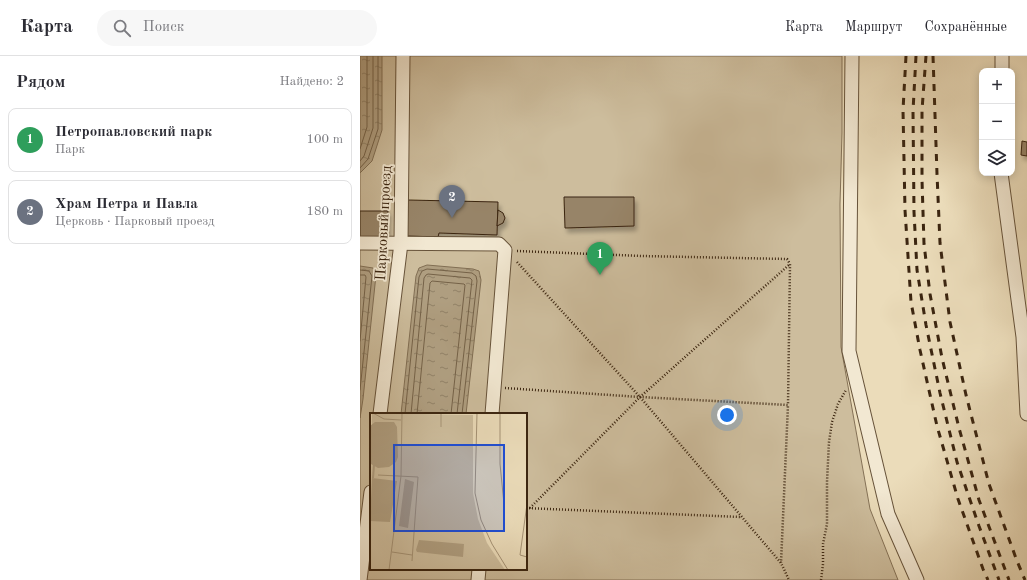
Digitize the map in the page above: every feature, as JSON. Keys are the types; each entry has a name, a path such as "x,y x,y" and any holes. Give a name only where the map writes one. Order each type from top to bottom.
{"street":[{"name":"Парковый проезд","path":"380,413 401,243 403,56"},
{"path":"852,56 849,351 888,514 917,580"},
{"path":"1002,56 1002,68"},
{"path":"1001,176 1023,337 1027,414"},
{"path":"360,243 499,244 506,250 492,413"},
{"path":"360,580 370,500"},
{"path":"478,580 480,570"}],"path":[{"path":"506,250 642,256 787,259 790,264 788,405 781,563"},
{"path":"506,250 640,397 781,563 789,580"},
{"path":"530,508 640,397 790,264"},
{"path":"821,580 823,544 827,524 827,482 832,422 838,404 855,377"},
{"path":"494,387 788,405"},
{"path":"530,508 741,517"}],"shaded area":[{"path":"360,56 842,56 840,204 841,347 870,509 898,580 360,580"}],"water":[{"path":"360,56 382,56 382,130 372,161 360,173"},
{"path":"427,265 473,269 479,271 481,280 466,413 401,413 416,276 419,268"},
{"path":"360,266 373,268 376,275 360,418"}],"building":[{"path":"1022,141 1027,142 1027,156 1021,155"},
{"path":"564,197 634,197 634,226 565,228"},
{"path":"408,200 498,202 497,235 439,233 438,237 407,236"},
{"path":"498,210 503,213 505,218 503,223 497,226"},
{"path":"360,211 388,211 387,237 360,237"}],"railway":[{"path":"906,56 903,110 905,210 911,302 937,426 958,499 988,580"},
{"path":"916,56 913,111 914,212 917,270 926,325 940,393 957,462 999,580"},
{"path":"926,56 922,110 922,180 924,244 930,294 942,358 959,428 979,500 1009,580"},
{"path":"933,56 940,243 950,322 966,395 989,484 1025,580"}],"place":[{"name":"Храм Петра и Павла","path":"452,218"},
{"name":"Петропавловский парк","path":"600,275"}]}
